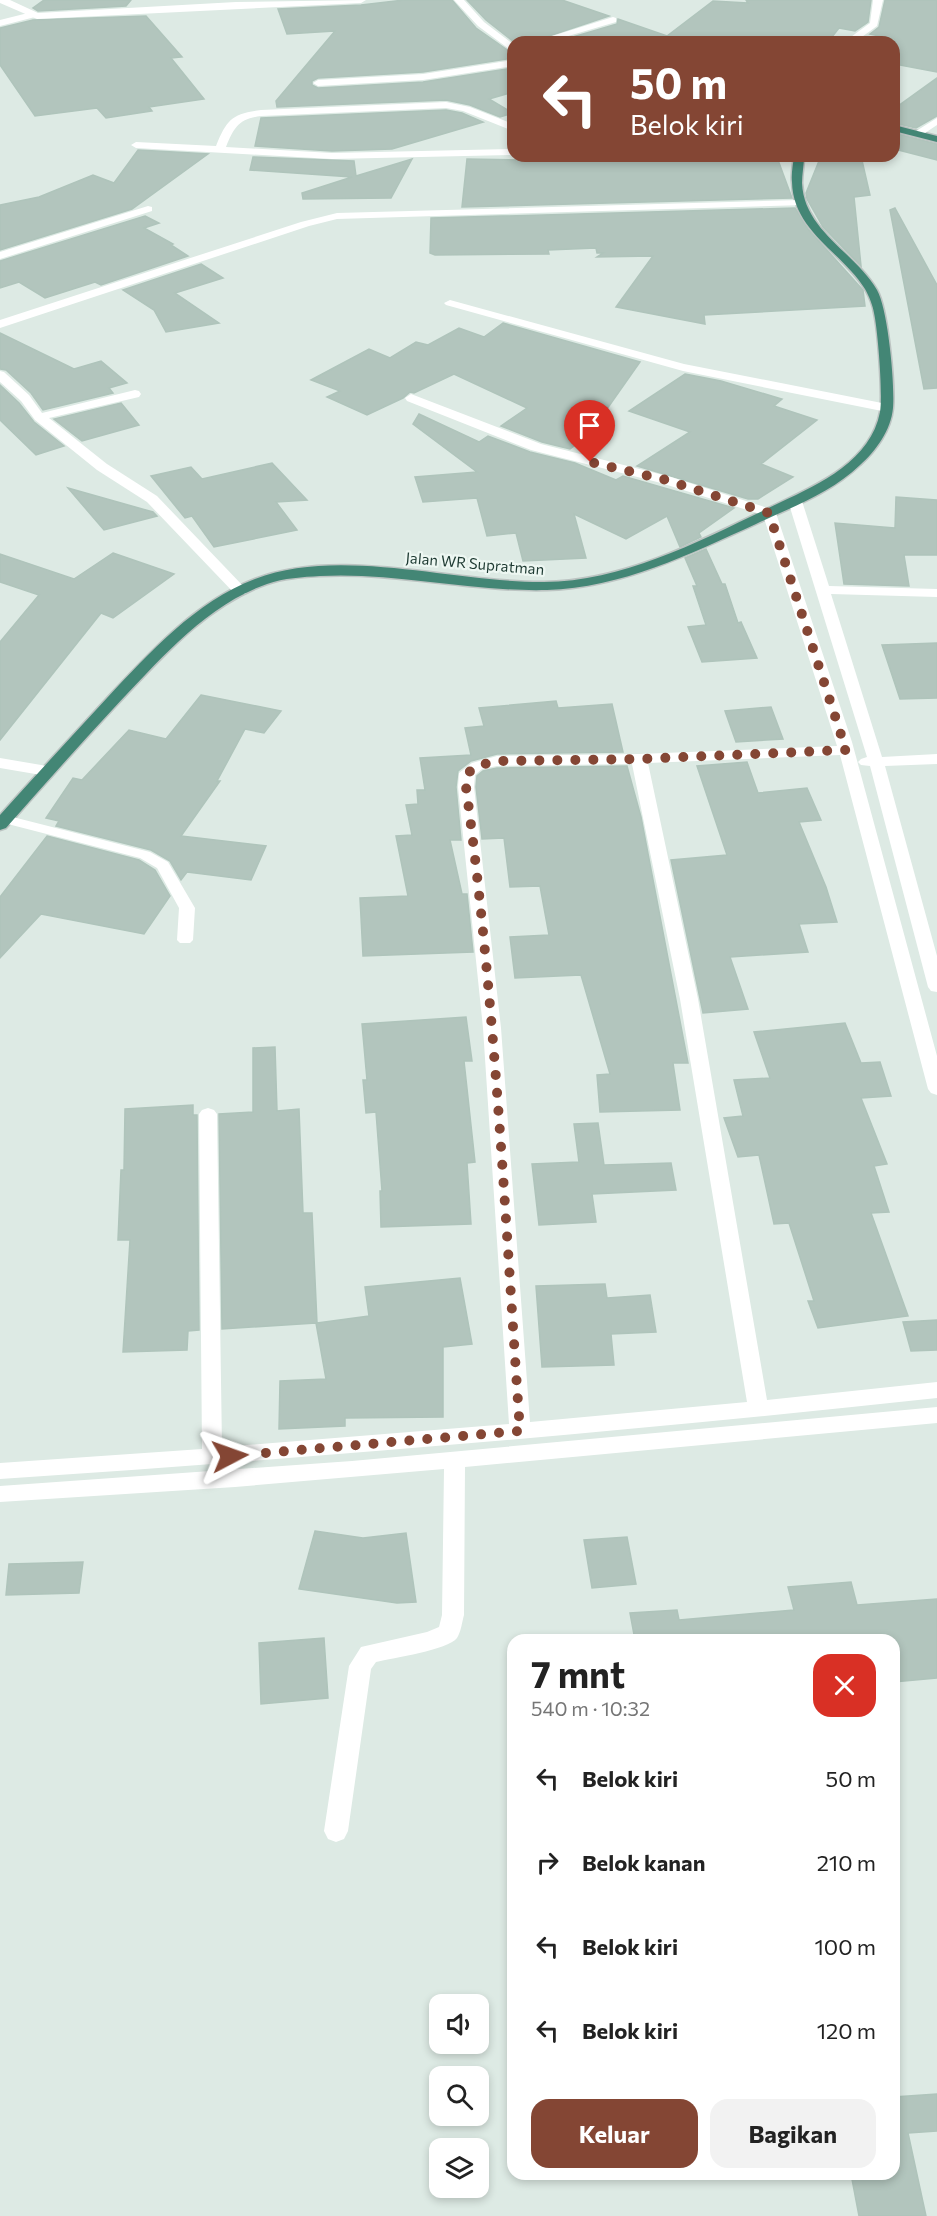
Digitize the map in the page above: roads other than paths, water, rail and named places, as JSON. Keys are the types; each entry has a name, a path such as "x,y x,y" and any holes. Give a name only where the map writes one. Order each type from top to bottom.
{"highway":[{"path":"900,129 937,139"},
{"name":"Jalan WR Supratman","path":"3,822 47,771 172,638 240,591 262,581 292,574 325,571 409,574 504,585 545,586 579,583 612,577 650,565 795,501 836,477 866,452 884,422 887,408 880,312 877,299 868,285 818,234 800,203 797,181 799,162"}],"street":[{"path":"2,0 32,15 259,2 316,4 361,0"},
{"path":"459,0 481,24 507,44"},
{"path":"857,36 874,24 878,0"},
{"path":"0,7 12,5"},
{"path":"558,36 613,20"},
{"path":"318,83 411,78 507,64"},
{"path":"219,150 231,123 236,118 261,113 446,105 466,110 507,127"},
{"path":"918,133 937,121"},
{"path":"136,145 332,156 507,152"},
{"path":"0,324 305,224 337,216 800,203"},
{"path":"0,256 148,209"},
{"path":"450,303 683,367 887,408"},
{"path":"0,375 25,398 39,417 102,467 152,499 240,591"},
{"path":"39,417 135,394"},
{"path":"411,398 536,447 666,480 769,513 847,756 937,1089"},
{"path":"795,501 876,761 937,987"},
{"path":"822,590 937,593"},
{"path":"520,1431 479,882 466,787 468,773 477,766 497,761 847,756 876,761 937,759"},
{"path":"639,759 689,999 759,1410"},
{"path":"0,763 47,771"},
{"path":"912,997 937,997"},
{"path":"208,1114 212,1457"},
{"path":"0,1471 212,1457 520,1431 759,1410 937,1390"},
{"path":"0,1494 455,1460 937,1415"},
{"path":"336,1831 360,1666 369,1654 430,1641 448,1633 453,1615 455,1460"}],"lane":[{"path":"0,23 32,15"},
{"path":"3,822 145,855 163,865 187,908 185,940"}]}
